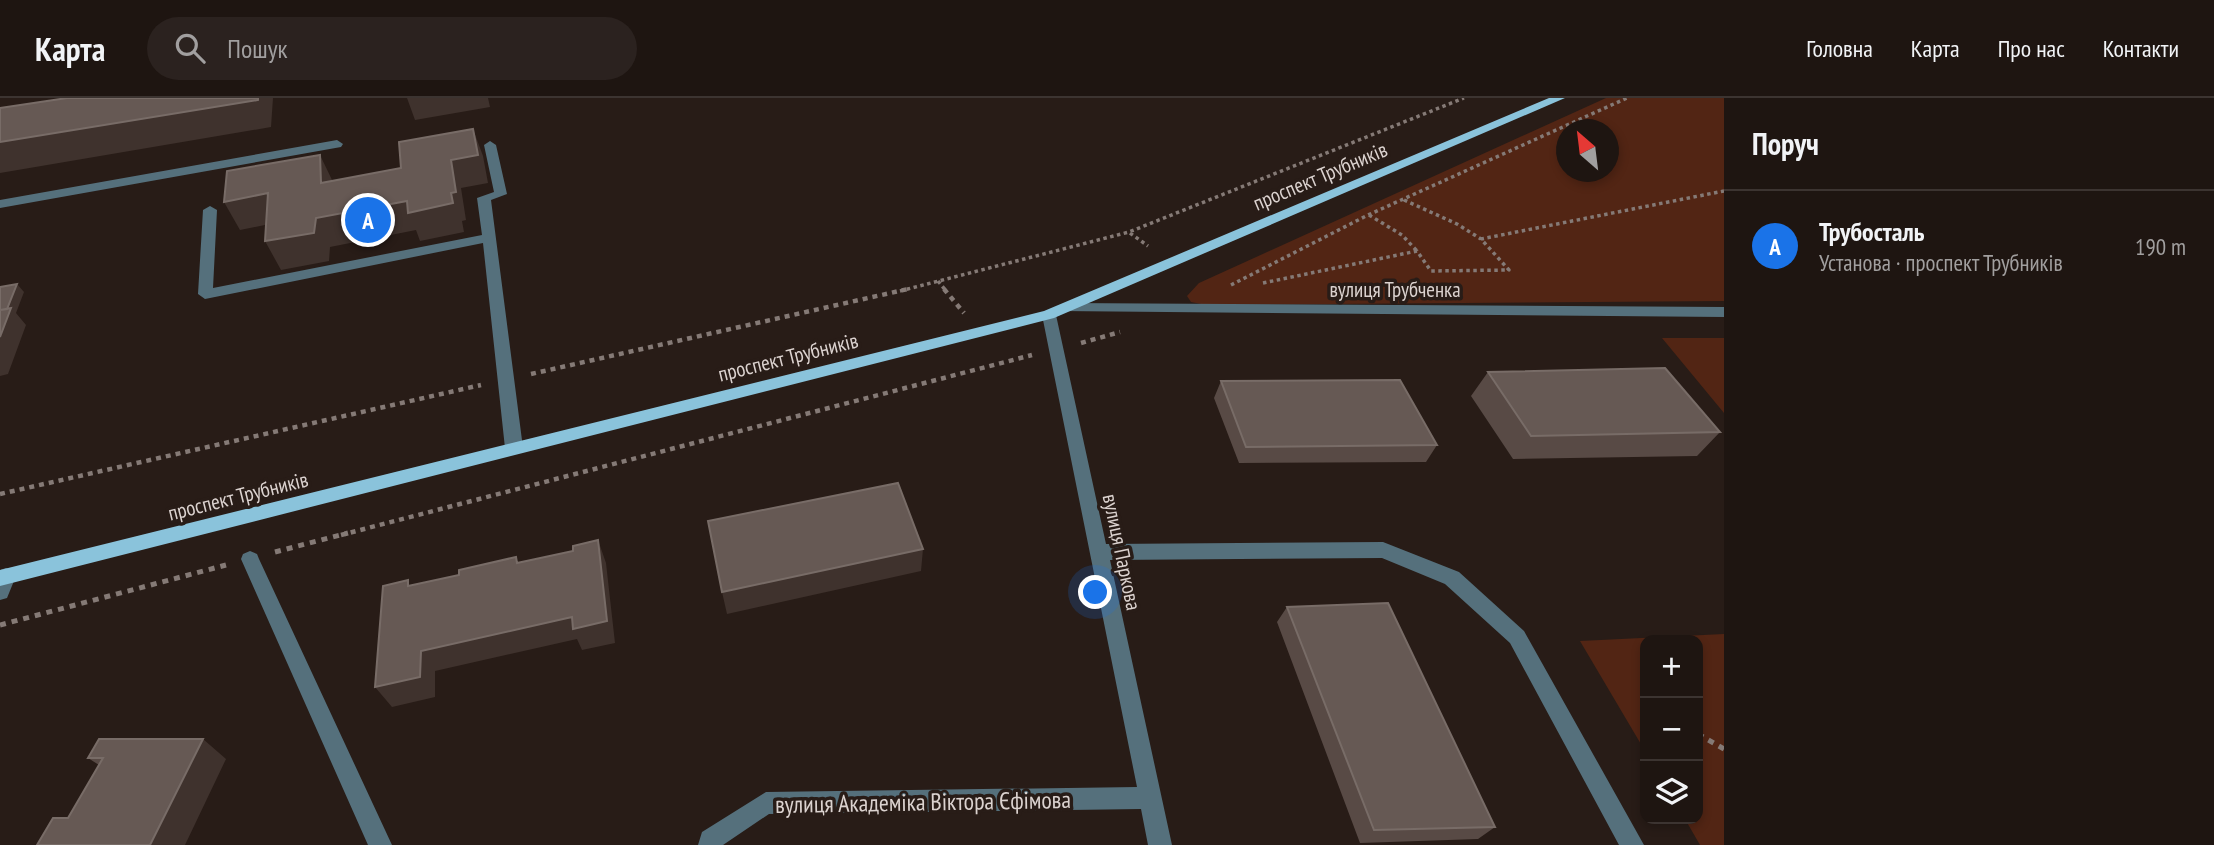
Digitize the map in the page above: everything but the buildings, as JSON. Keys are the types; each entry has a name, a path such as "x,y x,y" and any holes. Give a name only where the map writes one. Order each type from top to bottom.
{"main road":[{"name":"проспект Трубників","path":"2,582 514,448 1057,311 1559,98"}],"street":[{"path":"0,204 337,144"},
{"path":"490,145 500,194 484,198 514,448"},
{"path":"209,210 205,294 489,238"},
{"name":"вулиця Трубченка","path":"1057,311 1724,312"},
{"name":"вулиця Паркова","path":"1057,311 1057,351 1160,845"},
{"path":"1099,552 1383,550 1452,578 1517,637 1632,845"},
{"path":"250,559 380,845"},
{"name":"вулиця Академіка Віктора Єфімова","path":"708,843 766,803 1150,798"}],"path":[{"path":"0,494 916,287 1129,233 1464,98"},
{"path":"1242,288 1227,289 1368,215 1627,98"},
{"path":"1481,239 1724,191"},
{"path":"1368,215 1402,235 1431,271 1509,270 1481,239 1457,224 1403,199"},
{"path":"1255,285 1417,251"},
{"path":"0,625 1003,360 1057,351 1129,329"},
{"path":"1703,737 1724,749"}],"shaded area":[{"path":"1606,98 1724,98 1724,301 1206,305 1191,302 1187,296 1199,283 1556,121 1556,182 1619,182 1619,119 1560,119"},
{"path":"1662,338 1724,338 1724,413"},
{"path":"1724,634 1724,845 1700,845 1688,824 1703,824 1703,635"},
{"path":"1640,638 1640,743 1580,641"}],"place":[{"name":"Трубосталь","path":"368,220"}]}
